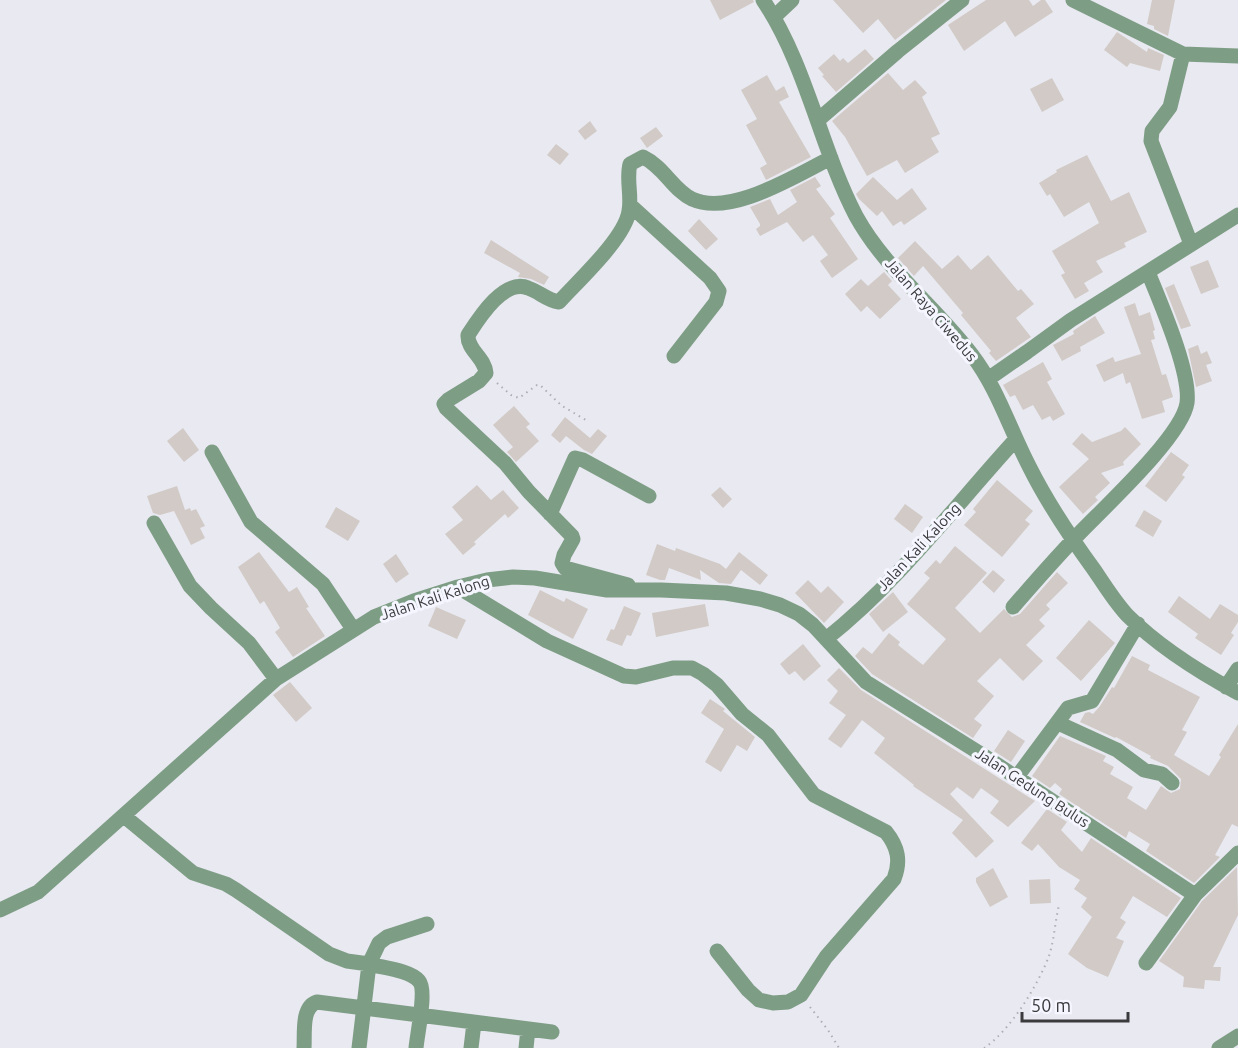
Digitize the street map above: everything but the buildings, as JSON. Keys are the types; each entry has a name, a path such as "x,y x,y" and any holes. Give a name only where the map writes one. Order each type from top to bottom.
{"street":[{"name":"Jalan Raya Ciwedus","path":"763,0 774,17 853,208 870,238 972,355 988,379 1038,484 1073,540 1127,615 1186,663 1232,690"},
{"path":"774,17 792,0"},
{"path":"818,120 962,0"},
{"path":"1073,0 1094,5 1183,54 1238,56"},
{"path":"1183,54 1170,107 1152,132 1151,141 1191,243"},
{"path":"642,589 565,568 562,563 573,539 572,536 505,463 446,408 444,404 448,400 479,381 486,373 485,366 467,340 468,335 485,309 495,299 519,286 559,302 626,226 630,205 628,175 630,164 643,157 654,162 693,199 726,203 748,198 831,159"},
{"path":"630,205 710,278 719,291 716,302 674,356"},
{"path":"988,379 1071,320 1238,215"},
{"path":"1013,607 1164,443 1177,425 1187,404 1185,379 1168,321 1148,272"},
{"name":"Jalan Kali Kalong","path":"0,910 38,892 276,679 374,617 458,587 487,580 513,577 535,578 607,590 642,589 726,593 760,598 799,614 826,639 856,615 928,542 1016,439"},
{"path":"212,452 251,522 323,584 353,629"},
{"path":"550,514 575,458 583,460 649,496"},
{"path":"154,523 190,586 249,643 276,679"},
{"path":"458,587 547,641 624,676 636,677 673,668 692,668 703,674 742,714 768,735 814,795 885,832 893,841 899,867 894,879 826,957 801,995 788,1002 773,1003 759,1000 748,990 717,951"},
{"path":"1016,778 1069,708 1092,701 1138,624"},
{"name":"Jalan Gedung Bulus","path":"826,639 866,682 1195,895"},
{"path":"1232,690 1238,669"},
{"path":"1058,723 1117,750 1144,770 1162,774 1172,783"},
{"path":"124,816 193,873 226,884 329,954 418,980 422,986 423,1000 416,1048"},
{"path":"1146,963 1195,895 1238,853"},
{"path":"359,1048 369,964 379,944 387,937 427,924"},
{"path":"304,1048 306,1011 311,1004 317,1002 552,1032"},
{"path":"471,1048 474,1023"},
{"path":"526,1048 528,1029"},
{"path":"1219,1048 1238,1036"}],"path":[{"path":"486,373 516,398 540,385 562,406 586,420"},
{"path":"984,1048 994,1042 1035,984 1049,956 1059,905"},
{"path":"801,995 839,1048"}]}
